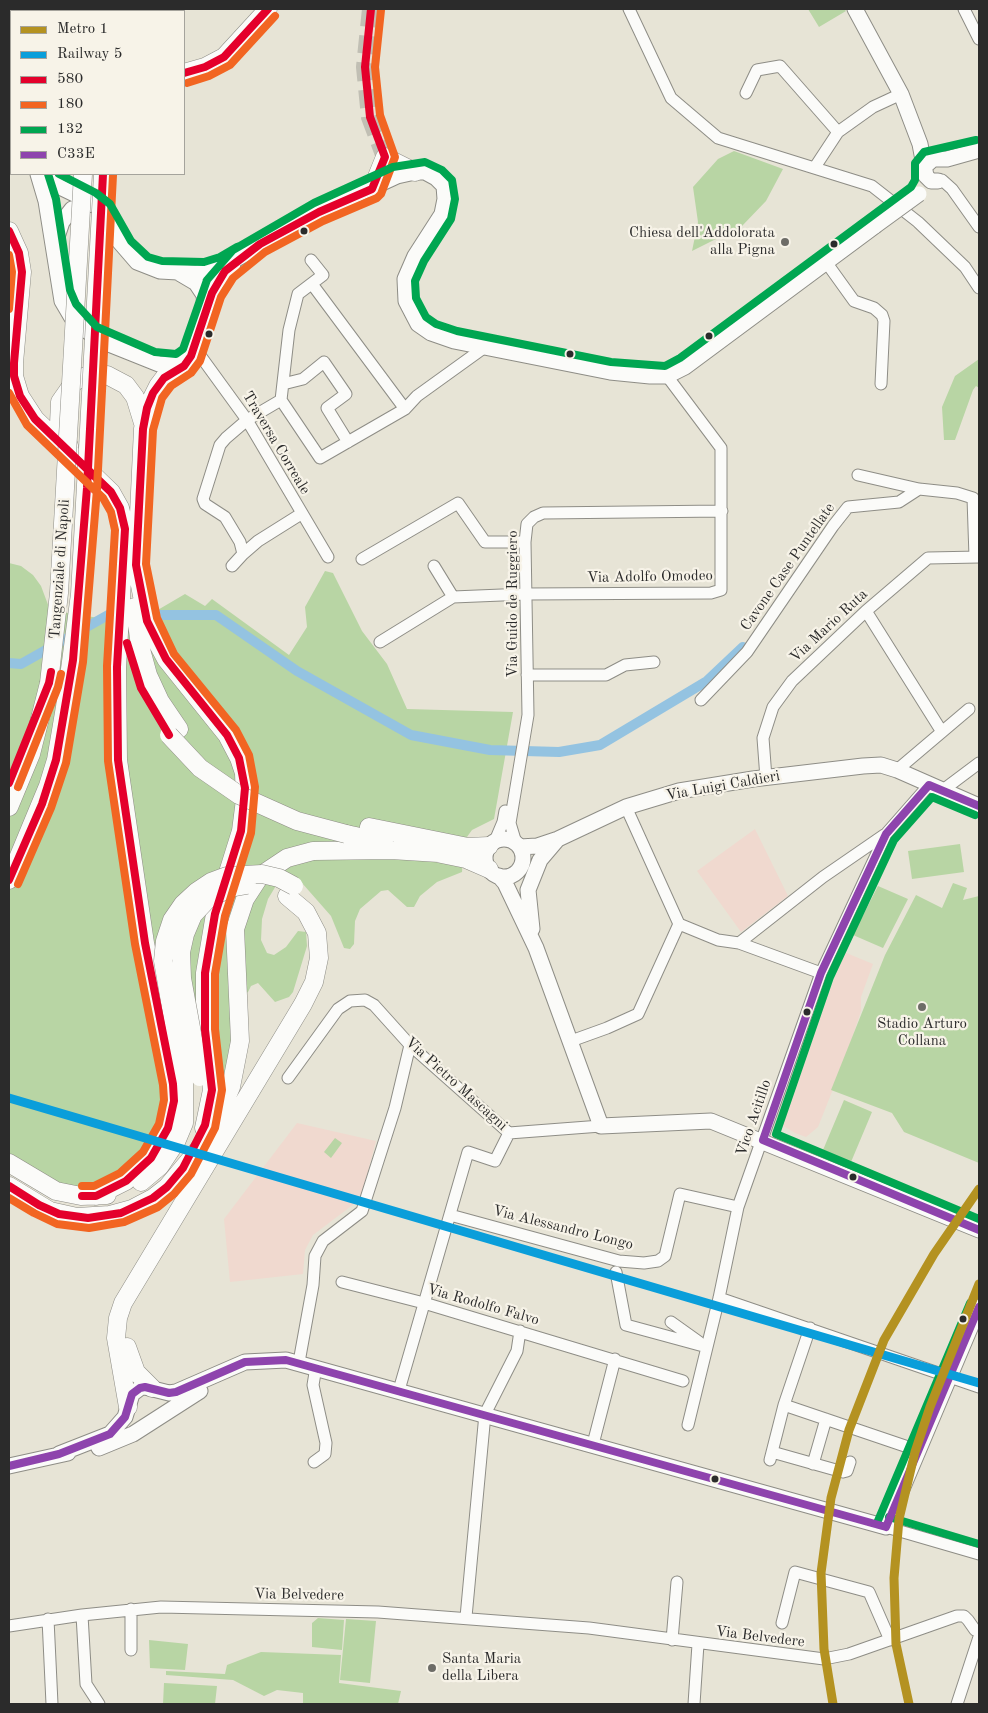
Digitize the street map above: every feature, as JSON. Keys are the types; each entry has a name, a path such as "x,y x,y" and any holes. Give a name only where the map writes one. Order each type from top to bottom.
{"highway":[{"path":"185,73 205,67 231,51 268,9"},
{"path":"372,190 385,157 415,172"},
{"name":"Tangenziale di Napoli","path":"9,807 31,754 49,683 59,593 82,175"},
{"name":"Tangenziale di Napoli","path":"9,850 41,784 53,752 65,707 80,594 103,175"},
{"path":"9,230 19,253 22,272 14,376 20,396 35,419 106,485 120,508 126,539 123,592 118,633 116,699 121,789 145,943 192,1080"},
{"path":"9,275 14,292 16,347"},
{"path":"193,352 184,366 164,378 153,393 147,408 144,429 136,566 136,628 148,675 160,701 178,730 196,750 218,768 253,790 314,814 363,826 468,847 492,844"},
{"path":"78,459 65,441 59,424 60,402 68,388 79,378 101,374 120,380 135,397 140,408 144,429"},
{"path":"9,1164 56,1192 96,1196 134,1186 152,1173 166,1158 184,1123 204,1022 205,973 216,914 241,831 245,800 244,773 239,758 227,735 166,659 152,634 147,621 136,566"},
{"path":"123,592 128,645 141,688 168,735 200,768 238,795 296,821 346,834 466,859 494,872"},
{"path":"9,783 49,683"},
{"path":"9,880 48,786 56,760 65,707"},
{"path":"9,1186 50,1211 77,1217 98,1217 121,1213 153,1198 167,1188 208,1138 225,1102 239,1052 235,939 237,919 249,891 268,869 300,853 326,849 439,853"},
{"path":"128,1407 130,1374 126,1339 133,1306 266,1076 320,995 330,961 329,938 325,923 311,900 290,891 279,878 262,874 227,876 211,882 183,904 172,920 165,941 163,961 200,1116 183,1168"},
{"path":"130,1374 152,1388"}],"main road":[{"path":"855,9 901,94 920,144 936,170"},
{"path":"46,175 58,186 98,206 107,216 123,248 137,262 160,271 176,272 215,270 318,212 372,190 398,176 425,172 436,178 444,186 445,199 442,214 416,256 405,279 406,301 418,324 431,333 454,341 610,372 667,376 685,367 918,194 936,170 960,156 979,150"},
{"path":"38,175 46,201 62,301 72,318 91,335 159,364 178,364 193,352 205,311 216,284 239,258"},
{"path":"55,256 57,233 67,214 77,206 84,204 98,206"},
{"path":"176,272 196,283 205,300 205,311"},
{"name":"Via Luigi Caldieri","path":"518,845 537,846 558,839 626,807 679,791 863,766 881,765 897,770 979,806"},
{"path":"506,838 518,845 524,858 520,869 510,876 494,872 485,858 492,844 506,838"},
{"name":"Via Luigi Caldieri","path":"536,948 529,916 528,890 540,860 558,839"},
{"name":"Via Luigi Caldieri","path":"494,872 508,889 536,948 601,1126"},
{"name":"Via Pietro Mascagni","path":"601,1126 711,1121 763,1140 979,1230"},
{"path":"59,1454 110,1434 120,1425 135,1390 145,1387 169,1393 183,1390 221,1370 245,1362 264,1359 299,1362 886,1527 979,1307"},
{"path":"9,1466 108,1445 132,1434 210,1385 232,1375 250,1369 299,1362"},
{"path":"152,1388 161,1397 164,1414"}],"street":[{"path":"629,9 671,98 718,138 872,186 918,222 964,267 979,288"},
{"path":"964,9 979,39"},
{"path":"746,93 757,70 780,66 838,132"},
{"path":"815,167 838,132 873,107 901,94"},
{"path":"936,170 979,227"},
{"path":"311,260 323,276 298,294 289,330 281,400 320,458 405,409 417,396 486,347"},
{"path":"826,262 854,301 874,308 882,315 884,321 881,384"},
{"path":"312,284 405,409"},
{"name":"Traversa Correale","path":"193,352 247,420 328,557"},
{"path":"283,384 303,379 324,362 346,394 327,408 348,442"},
{"name":"Via Adolfo Omodeo","path":"526,594 720,592 722,588 721,448 667,376"},
{"path":"243,554 240,542 225,517 205,504 203,499 220,445 247,420 281,400"},
{"path":"858,475 919,489 956,493 973,498 977,557"},
{"name":"Cavone Case Puntellate","path":"701,700 747,652 833,526 848,508 899,502 919,489"},
{"path":"362,559 458,502 484,542 526,542"},
{"name":"Via Guido de Ruggiero","path":"518,845 510,823 528,716 527,524 539,514 630,511 722,511"},
{"path":"232,566 258,541 301,514"},
{"name":"Via Mario Ruta","path":"766,778 763,738 773,707 792,681 866,611 928,558 977,557"},
{"path":"434,566 453,597"},
{"path":"380,642 453,597 526,594"},
{"path":"866,611 942,732"},
{"path":"527,675 606,675 625,665 654,662"},
{"name":"Via Guido de Ruggiero","path":"492,844 503,822 522,714 527,702"},
{"path":"897,770 969,709"},
{"name":"Vico Acitillo","path":"739,943 823,877 886,834 936,788 979,762"},
{"path":"626,807 679,924 718,940 739,943 821,972"},
{"name":"Vico Acitillo","path":"688,1425 719,1298 738,1208 821,972 886,834"},
{"path":"571,1041 608,1028 638,1014 679,924"},
{"name":"Via Pietro Mascagni","path":"288,1078 344,1004 357,999 365,1000 387,1010 410,1045 509,1133 601,1126"},
{"path":"299,1362 313,1285 314,1256 323,1241 362,1211 395,1108 410,1045"},
{"path":"399,1390 468,1152 496,1160 509,1133"},
{"name":"Via Alessandro Longo","path":"450,1215 619,1261 644,1263 658,1261 665,1256 680,1194 738,1208"},
{"path":"616,1272 626,1325 707,1348"},
{"name":"Via Rodolfo Falvo","path":"342,1282 424,1303 683,1381"},
{"path":"719,1298 979,1386"},
{"path":"671,1322 707,1348"},
{"path":"810,1328 784,1405 771,1456 843,1472 847,1471 850,1462"},
{"path":"466,1617 484,1414 517,1351 520,1331"},
{"path":"593,1444 615,1359"},
{"path":"314,1462 325,1454 326,1443 313,1385 316,1367"},
{"path":"784,1405 905,1446"},
{"path":"813,1464 826,1419"},
{"path":"886,1527 979,1554"},
{"path":"782,1623 795,1572 869,1592 890,1640"},
{"path":"672,1640 677,1582"},
{"path":"131,1609 131,1650"},
{"name":"Via Belvedere","path":"9,1626 48,1619 131,1609 304,1609 528,1622 824,1659 890,1640 957,1616 964,1616 977,1633"},
{"path":"82,1615 86,1684 98,1704"},
{"path":"48,1619 52,1704"},
{"path":"957,1704 977,1633"},
{"path":"694,1704 698,1644"}],"shaded area":[{"path":"755,829 788,896 741,932 697,871"},
{"path":"844,952 873,964 861,997 861,1011 845,1059 818,1127 806,1137 780,1124"},
{"path":"297,1123 376,1141 363,1190 354,1204 313,1235 305,1250 303,1274 230,1282 224,1219"}],"green space":[{"path":"45,9 113,9 112,10"},
{"path":"808,9 844,9 846,11 819,27"},
{"path":"734,151 783,169 766,201 742,226 692,251 698,222 693,187 718,159"},
{"path":"979,359 979,388 976,386 973,390 955,440 944,440 942,407 955,376"},
{"path":"9,563 21,566 33,575 41,586 50,610 111,620 156,611 185,594 205,606 212,599 289,655 307,627 305,607 325,571 333,573 362,631 387,664 407,709 513,712 494,819 472,830 464,841 462,872 437,882 420,896 414,907 407,907 388,890 381,891 360,909 355,921 354,944 350,949 344,948 331,916 302,883 283,874 268,899 262,919 261,940 267,953 274,955 286,947 298,931 306,932 307,946 293,992 289,997 275,1002 258,983 251,986 248,992 233,1002 233,1040 227,1070 221,1081 164,1073 167,1089 160,1129 145,1154 127,1174 99,1186 67,1188 9,1155"},
{"path":"960,844 964,872 912,879 908,851"},
{"name":"Stadio Arturo Collana","path":"953,883 967,888 963,900 979,896 979,1163 904,1132 892,1113 831,1090 885,955 916,895 942,908"},
{"path":"878,886 908,899 883,948 853,935"},
{"path":"844,1100 872,1112 851,1162 823,1150"},
{"path":"335,1138 342,1143 331,1158 324,1152"},
{"path":"318,1618 344,1620 342,1650 312,1647 312,1623"},
{"path":"346,1619 376,1621 370,1683 340,1680"},
{"path":"149,1640 188,1644 185,1670 150,1668"},
{"path":"261,1652 341,1655 339,1683 401,1691 398,1704 303,1704 303,1693 277,1690 264,1696 233,1680 166,1675 166,1671 225,1674 227,1665"},
{"path":"164,1683 217,1686 215,1704 163,1704"}],"waterway":[{"path":"9,663 21,664 108,615 124,615"},
{"path":"141,615 216,615 297,671 411,735 490,750 559,752 600,745 707,681 743,647"}],"tunnel":[{"path":"371,9 365,67 370,117 385,157"}],"metro line":[{"name":"1","path":"833,1704 824,1649 821,1573 831,1498 849,1430 884,1340 934,1254 979,1189"},
{"name":"1","path":"909,1704 896,1644 894,1578 899,1519 915,1452 930,1407 979,1284"}],"rail line":[{"name":"5","path":"9,1098 979,1383"}],"transit line":[{"name":"580","path":"185,73 205,67 224,57 268,9"},
{"name":"580","path":"9,1186 39,1205 59,1214 88,1218 121,1213 153,1198 167,1187 183,1168 205,1125 212,1090 205,1030 205,973 215,914 241,831 245,788 239,758 227,735 166,659 147,621 136,565 143,429 147,408 153,393 164,378 184,366 191,356 212,293 225,271 260,244 319,212 372,189 385,157 370,117 365,67 371,9"},
{"name":"180","path":"9,1198 57,1224 89,1228 124,1222 158,1207 174,1194 191,1174 215,1128 222,1090 215,1029 215,974 225,916 251,833 255,787 249,755 236,730 174,654 157,618 146,564 153,430 162,398 171,386 191,373 200,361 221,297 233,278 265,252 323,221 377,198 381,194 395,157 380,115 375,67 381,10"},
{"name":"180","path":"187,83 209,76 230,65 275,16"},
{"name":"132","path":"48,175 56,199 70,290 76,304 97,327 155,352 176,354 183,349 207,280 233,250 314,203 393,167 425,162 442,170 452,180 455,199 451,219 424,261 415,281 416,298 426,317 436,324 457,331 611,362 665,366 680,358 911,187 915,180 915,163 924,152 976,140"},
{"name":"132","path":"61,175 96,193 110,204 131,241 148,257 162,261 204,262 220,257 237,247"},
{"name":"580","path":"9,880 42,804 56,760 73,660 87,488 103,175"},
{"name":"180","path":"18,884 51,808 66,763 83,662 97,489 113,175"},
{"name":"580","path":"9,231 19,253 22,272 14,363 14,376 20,396 35,419 111,492 120,508 125,529 117,667 118,760 145,943 173,1084 174,1101 168,1128 151,1158 126,1181 96,1196 82,1196"},
{"name":"180","path":"9,255 12,272 9,309"},
{"name":"180","path":"9,393 27,425 103,498 111,512 115,530 107,666 108,761 135,944 163,1085 164,1100 159,1124 143,1152 120,1173 94,1186 82,1186"},
{"name":"580","path":"127,643 141,688 169,735"},
{"name":"580","path":"9,783 49,683 51,672"},
{"name":"180","path":"18,787 58,687 61,674"},
{"name":"C33E","path":"979,806 929,785 886,834 821,973 763,1140 979,1230"},
{"name":"132","path":"975,815 932,797 894,840 830,977 776,1134 979,1219"},
{"name":"132","path":"877,1523 970,1303"},
{"name":"C33E","path":"886,1527 979,1307"},
{"name":"C33E","path":"9,1466 59,1454 110,1434 125,1417 132,1394 140,1388 145,1387 169,1393 176,1392 245,1362 286,1360 886,1527"},
{"name":"132","path":"889,1517 979,1544"}],"place":[{"name":"Chiesa dell'Addolorata alla Pigna","path":"785,242"},
{"name":"Stadio Arturo Collana","path":"922,1007"},
{"name":"Santa Maria della Libera","path":"432,1668"}]}
